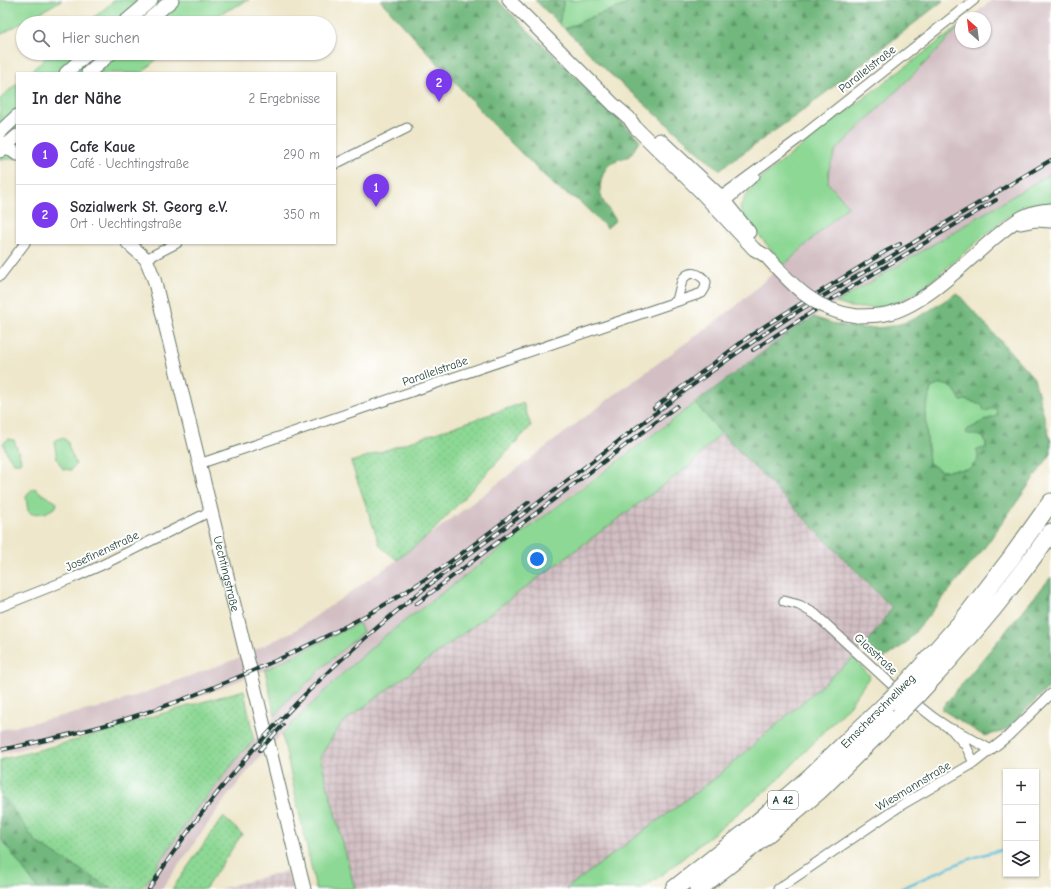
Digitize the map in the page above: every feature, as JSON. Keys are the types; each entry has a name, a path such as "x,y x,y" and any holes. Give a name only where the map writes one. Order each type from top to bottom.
{"highway":[{"name":"Emscherschnellweg","path":"698,889 753,846 819,791 902,710 912,689 963,620 1012,558 1051,502"},
{"name":"Emscherschnellweg","path":"674,889 744,834 805,781 886,704 912,689 956,653 1024,572 1051,532"}],"main road":[{"path":"132,16 151,0"},
{"path":"153,16 172,0"},
{"path":"509,0 614,105 629,118 640,122 759,245 766,256 788,280 811,300 824,307 840,313 856,316 890,313 915,302 928,294 1000,234 1011,223 1024,215 1051,210"},
{"path":"67,72 80,60"},
{"path":"89,72 103,60"},
{"path":"0,132 16,117"},
{"path":"16,137 2,146 16,153"},
{"path":"1000,234 1013,226 1027,221 1051,221"},
{"name":"Uechtingstraße","path":"129,244 146,259 154,279 304,889"}],"street":[{"name":"Parallelstraße","path":"719,203 974,0"},
{"path":"336,164 407,128"},
{"path":"0,276 24,244"},
{"path":"146,259 175,244"},
{"name":"Parallelstraße","path":"199,464 668,305 677,300"},
{"name":"Josefinenstraße","path":"0,607 75,577 211,512"},
{"name":"Glasstraße","path":"784,602 799,605 815,614 891,684 949,728 966,746 974,763"},
{"name":"Wiesmannstraße","path":"778,889 903,804 974,763 1007,737 1051,694"},
{"name":"Glasstraße","path":"949,728 991,750"}],"shaded area":[{"path":"992,0 1051,0 1051,173 795,328 605,469 382,638 340,676 259,757 226,798 162,889 142,889 156,869 160,860 199,805 204,801 237,758 254,741 293,693 299,691 324,666 343,631 265,670 204,695 102,730 0,754 0,730 111,705 236,659 294,631 397,560 613,396 735,307 848,206 828,183 829,169 836,150 955,32 955,48 991,48 991,12 977,12"},
{"path":"721,433 892,609 865,646 718,776 567,889 355,889 320,757 341,724 688,467"},
{"path":"287,871 292,889 218,889"}],"green space":[{"path":"0,0 62,0 34,16 16,16 16,26 0,35"},
{"path":"115,0 249,0 216,16 96,16"},
{"path":"380,0 497,0 640,140 630,156 610,164 602,176 600,190 602,199 616,220 607,228 579,201 557,188 505,137"},
{"path":"535,0 564,0 559,24"},
{"path":"564,0 626,0 626,5 594,16 565,29 559,24"},
{"path":"626,0 944,0 801,112 719,170 608,72 565,29 594,16 626,5"},
{"path":"955,30 955,31 927,61 836,150 829,169 828,183 848,206 784,265 742,215 740,207 745,197 760,179 824,128"},
{"path":"43,60 156,60 143,72 30,72"},
{"path":"16,84 16,158 0,160 0,99"},
{"path":"1051,173 1051,205 1027,209 1004,219 922,289 898,302 883,307 850,307 836,303"},
{"path":"957,293 1034,378 1051,442 1051,454 982,551 905,644 883,659 865,646 892,608 721,433 695,403 795,328 814,317 839,325 851,327 877,328 889,326 914,319","holes":["940,384 951,387 961,401 966,400 982,405 984,411 996,408 997,416 985,420 967,430 967,434 984,437 986,442 986,448 976,450 978,460 969,469 941,471 929,463 925,414 931,388"]},
{"path":"940,384 951,387 961,401 966,400 996,408 998,416 986,420 967,430 981,436 985,440 986,444 986,448 978,455 978,460 969,469 941,471 929,463 925,414 931,388"},
{"path":"523,403 531,426 429,535 397,560 380,546 351,462"},
{"path":"695,403 721,433 688,467 341,724 320,757 355,889 316,889 282,734 340,676 382,638"},
{"path":"63,437 68,442 76,464 71,470 63,469 57,459 54,441"},
{"path":"9,439 14,440 21,460 20,463 14,463 7,454 3,443"},
{"path":"33,488 57,503 56,507 45,513 32,514 28,511 26,497"},
{"path":"1051,577 1051,685 1005,731 984,736 941,709"},
{"path":"359,623 363,632 324,666 299,691 293,693 275,716 265,670"},
{"path":"853,658 870,676 849,706 775,783 671,868 642,889 566,889 718,776"},
{"path":"244,690 254,741 241,753 204,801 199,805 159,862 152,875 139,889 112,889 36,842 7,801 0,797 0,760 103,733 150,717"},
{"path":"0,797 7,801 36,842 112,889 38,889 0,837"},
{"path":"223,817 242,834 205,889 172,889"},
{"path":"0,837 38,889 0,889"}],"waterway":[{"path":"900,889 965,861 1003,850"}],"railway":[{"path":"149,889 196,821 274,726 332,668 407,603 667,404 730,358 818,299 1051,160"},
{"path":"753,350 843,292 996,200"},
{"path":"654,408 747,338 886,251 900,244"},
{"path":"416,604 677,406"},
{"path":"0,750 116,722 212,688 290,654 332,634 386,604 416,585 466,550 529,502"},
{"path":"260,750 283,725"}],"place":[{"name":"Sozialwerk St. Georg e.V.","path":"439,102"},
{"name":"Cafe Kaue","path":"376,207"}]}
